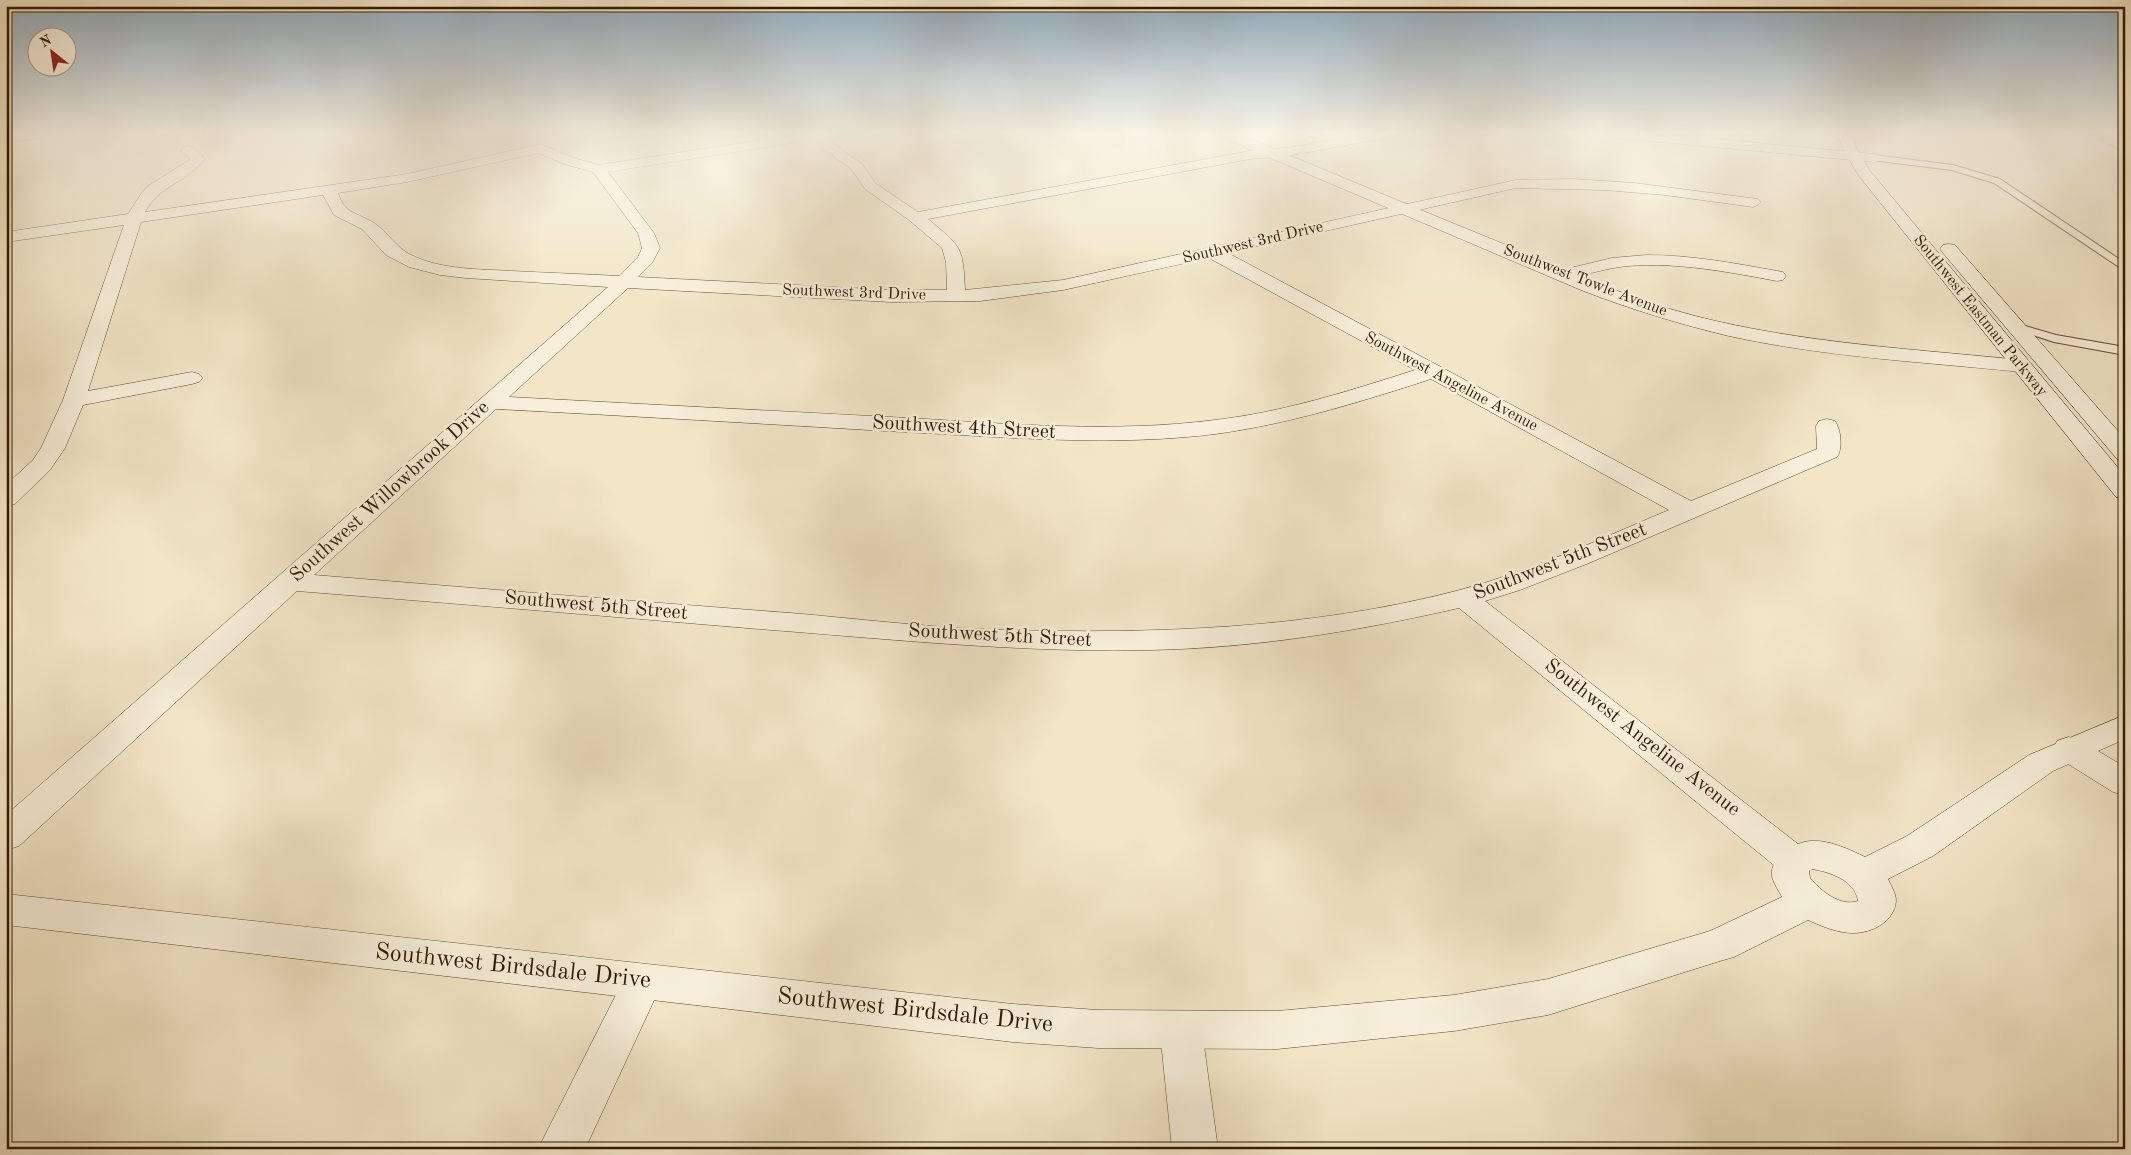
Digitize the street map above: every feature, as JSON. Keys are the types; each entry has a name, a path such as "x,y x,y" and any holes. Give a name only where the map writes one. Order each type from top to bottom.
{"street":[{"path":"6,499 42,465 50,454 74,400 134,218 149,194 158,188"},
{"path":"6,237 343,188"},
{"name":"Southwest Willowbrook Drive","path":"6,836 292,582 624,282 646,259 651,248 646,232 612,188"},
{"path":"873,188 944,239 953,251 956,296"},
{"path":"915,217 1072,188"},
{"name":"Southwest Towle Avenue","path":"1355,188 1564,275 1663,313 1742,333 1834,346 2022,366"},
{"name":"Southwest 3rd Drive","path":"329,190 334,206 341,214 367,225 376,232 390,250 415,264 451,271 492,276 890,296 956,296 1008,293 1063,285 1494,188"},
{"name":"Southwest 3rd Drive","path":"1619,188 1703,195 1753,202"},
{"name":"Southwest Eastman Parkway","path":"1876,188 2125,492"},
{"path":"1898,188 1908,200"},
{"name":"Southwest Eastman Parkway","path":"1939,237 2125,454"},
{"name":"Southwest Angeline Avenue","path":"1212,252 1690,511"},
{"path":"1564,275 1605,265 1651,260 1709,264 1777,276"},
{"path":"1963,295 1988,311 2010,337 2032,345"},
{"name":"Southwest 4th Street","path":"489,402 1024,432 1107,434 1178,431 1276,417 1334,402 1432,372"},
{"path":"74,400 192,378"},
{"name":"Southwest 5th Street","path":"292,582 990,638 1152,641 1254,634 1393,614 1464,598 1510,584 1572,561 1829,452 1827,426"},
{"name":"Southwest Angeline Avenue","path":"1464,598 1794,861"},
{"path":"1863,875 1920,846 2041,763 2069,749 2125,726"},
{"path":"2069,749 2125,783"},
{"path":"1810,855 1829,857 1848,864 1863,875 1872,885 1878,904 1875,910 1868,916 1844,917 1828,912 1809,902 1796,890 1790,877 1790,868 1794,861 1810,855"},
{"name":"Southwest Birdsdale Drive","path":"6,909 1013,1023 1098,1029 1182,1031 1277,1030 1364,1023 1454,1013 1548,997 1720,945 1809,902"},
{"path":"561,1149 643,981"},
{"path":"1182,1031 1195,1149"}],"lane":[{"path":"2007,188 2125,268"},
{"path":"2015,326 2054,338 2120,351"},
{"path":"2032,345 2120,351"}]}
